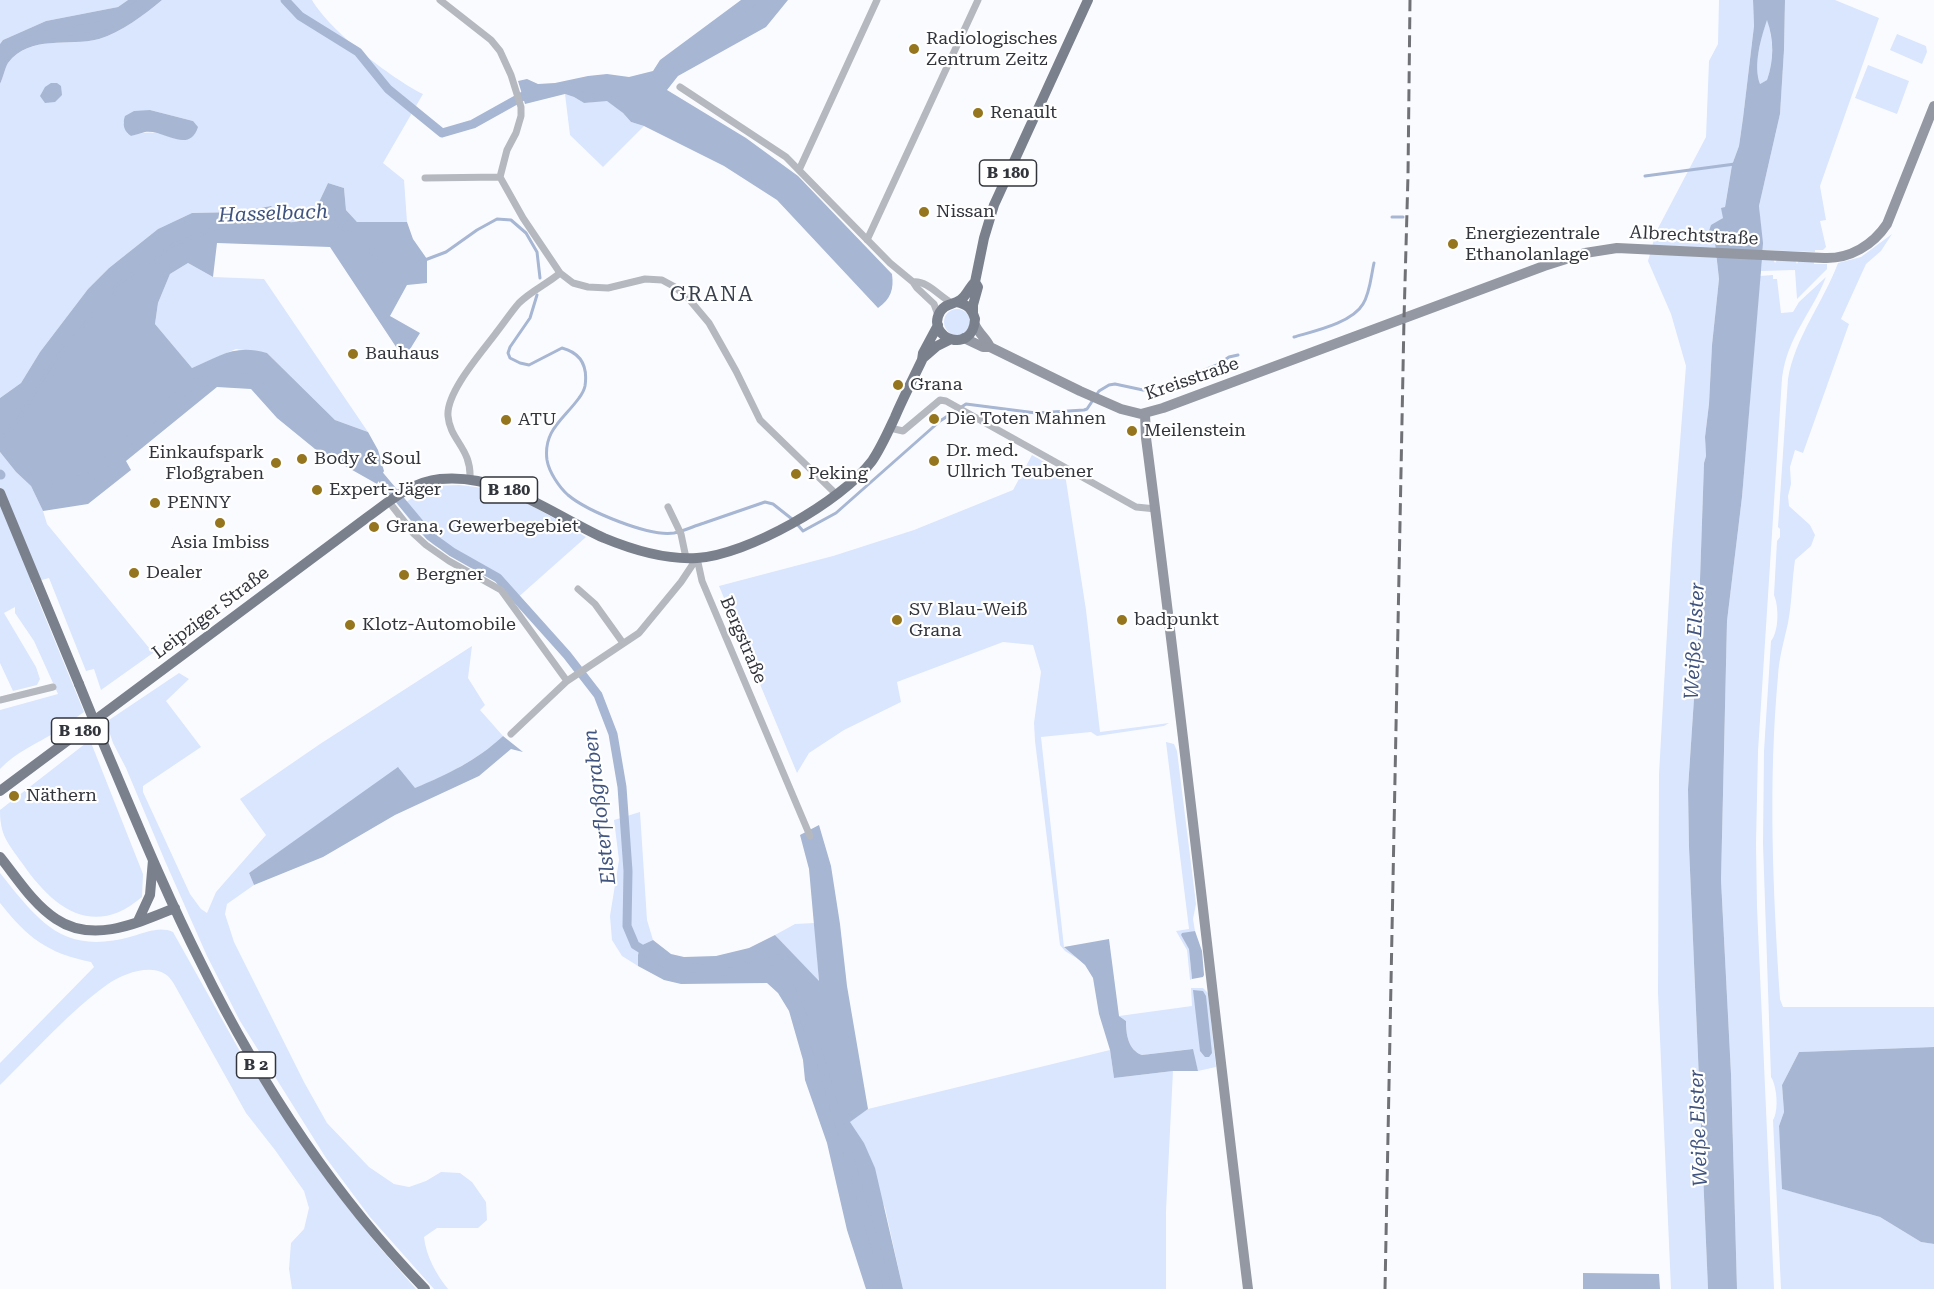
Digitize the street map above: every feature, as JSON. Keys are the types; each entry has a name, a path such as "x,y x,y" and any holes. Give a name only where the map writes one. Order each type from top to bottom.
{"main road":[{"name":"B 180","path":"973,313 978,287 975,282 984,238 994,205 1088,0"},
{"name":"Albrechtstraße","path":"1375,329 1574,256 1605,249 1824,258 1842,257 1858,251 1881,233 1893,210 1934,106"},
{"path":"955,302 967,305 973,313 975,325 971,333 964,338 951,339 942,334 938,320 944,307 963,298 975,282"},
{"name":"Leipziger Straße","path":"922,360 922,353 938,320"},
{"name":"Kreisstraße","path":"975,325 990,347"},
{"name":"Kreisstraße","path":"964,338 983,347 990,347 1099,400 1125,410 1145,414 1375,329"},
{"name":"Leipziger Straße","path":"0,791 391,500 430,481 470,480 494,485 523,495 576,524 618,543 647,552 686,558 734,551 784,528 836,494 867,467 892,429 922,360 937,346 951,339"},
{"path":"1145,414 1146,438 1248,1289"},
{"name":"B 2","path":"0,493 153,860 201,963 256,1065 318,1161 376,1235 425,1289"},
{"path":"0,857 41,906 56,919 69,926 89,931 103,931 175,908"},
{"path":"138,921 150,895 153,860"}],"street":[{"path":"440,0 483,33 506,61 521,107 521,116 516,133 507,150 500,177 523,218 560,273 573,283 588,287 608,288 645,279 662,280 675,287 688,298 709,323 760,420 836,494"},
{"path":"799,170 877,0"},
{"path":"867,240 978,0"},
{"path":"680,87 784,156 934,304 938,320"},
{"path":"425,178 500,177"},
{"path":"470,480 470,464 466,452 450,425 448,414 455,390 468,369 519,303 560,273"},
{"path":"913,282 919,282 955,302"},
{"path":"892,429 903,431 940,400 1136,507 1156,509"},
{"path":"391,500 414,534 426,545 449,561 501,590 567,681"},
{"path":"668,507 681,534 686,549 686,558"},
{"path":"512,734 567,681 639,633 698,558"},
{"name":"Bergstraße","path":"698,558 702,581 810,836"},
{"path":"578,589 596,604 623,643"},
{"path":"0,700 53,687"}],"shaded area":[{"path":"0,0 128,0 118,7 46,21 3,40 0,44"},
{"path":"128,0 162,0 124,28 108,36 87,41 50,43 27,48 8,63 0,84 0,44 3,40 46,21 118,7"},
{"path":"162,0 312,0 332,26 362,53 423,94 383,163 404,180 407,222 357,222 346,210 344,188 328,183 312,217 290,223 271,206 239,212 192,213 158,229 109,268 88,289 40,352 21,383 0,398 0,84 8,63 27,48 51,43 88,41 108,36","holes":["150,110 193,121 180,140 151,133 131,136 127,133 123,122"]},
{"path":"741,0 788,0 766,27 678,76 667,90 746,138 798,176 892,274 891,293 878,308 777,200 724,166 644,126 631,122 607,101 584,103 565,94 525,104 518,81 527,79 538,84 555,83 607,74 629,77 653,71 660,60"},
{"path":"1719,0 1753,0 1754,26 1739,146 1732,165 1723,218 1716,223 1714,234 1719,279 1705,437 1698,638 1688,789 1708,1289 1671,1289 1658,993 1659,774 1672,544 1686,366 1671,314 1648,261 1656,232 1706,137 1709,61 1718,44"},
{"path":"1753,0 1785,0 1780,114 1759,206 1763,243 1762,259 1742,497 1727,621 1721,880 1731,1074 1737,1289 1708,1289 1688,789 1698,638 1705,437 1719,279 1714,234 1709,231 1711,225 1723,218 1721,208 1725,207 1732,165 1739,146 1754,26","holes":["1767,20 1771,35 1771,65 1767,80 1760,84 1757,69 1760,43"]},
{"path":"1785,0 1835,0 1879,18 1820,186 1826,220 1820,221 1826,247 1823,250 1815,250 1815,252 1763,250 1759,206 1780,114"},
{"path":"1767,18 1772,41 1772,57 1767,80 1760,84 1757,68 1760,42"},
{"path":"1897,34 1926,46 1927,52 1922,64 1890,50"},
{"path":"1868,65 1909,81 1897,114 1855,98"},
{"path":"51,83 61,86 62,95 55,102 45,103 40,96 45,87"},
{"path":"565,94 584,103 607,100 631,122 644,126 603,167 570,135"},
{"path":"150,110 193,121 198,127 194,135 182,140 152,132 131,136 124,128 125,116 134,111"},
{"path":"328,183 344,188 346,210 357,222 407,222 413,239 427,259 427,283 407,285 390,316 420,333 404,359 330,247 217,243 213,277 188,263 170,274 158,303 155,324 192,368 236,351 267,353 335,420 368,432 378,450 384,471 377,484 315,449 277,418 251,389 217,387 126,461 131,470 88,504 43,511 31,486 0,452 0,398 21,383 40,352 88,289 109,268 158,229 192,213 239,212 271,206 291,223 312,217"},
{"path":"1892,234 1881,251 1866,264 1841,319 1849,324 1803,453 1795,450 1790,467 1789,506 1810,525 1815,535 1811,546 1795,560 1789,615 1779,669 1772,797 1775,919 1780,999 1783,1007 1934,1007 1934,1047 1799,1052 1782,1085 1784,1112 1779,1126 1783,1189 1880,1217 1921,1242 1934,1244 1934,1289 1781,1289 1773,1120 1776,1098 1775,1086 1771,1077 1763,844 1764,751 1771,641 1776,631 1777,619 1774,595 1777,541 1780,537 1778,527 1788,379 1803,334 1838,263 1861,257"},
{"path":"1762,259 1773,259 1775,263 1777,260 1795,260 1797,264 1799,260 1814,261 1814,264 1827,264 1827,269 1797,299 1795,270 1761,271"},
{"path":"188,263 213,277 264,279 368,432 335,420 267,353 236,349 192,368 155,324 158,303 170,274"},
{"path":"1773,275 1773,279 1777,279 1781,313 1793,312 1799,302 1826,277 1789,349 1782,378 1758,751 1757,907 1774,1289 1737,1289 1731,1074 1721,880 1727,621 1742,497 1760,276"},
{"path":"957,309 966,313 970,322 966,331 957,335 948,331 944,322 948,313"},
{"path":"0,452 31,486 47,524 150,649 160,648 101,690 94,669 86,671 49,578 31,583 84,712 60,730 19,753 0,769 0,710 58,694 34,641 15,613 15,607 4,613 36,667 40,679 37,685 13,691 0,663"},
{"name":"SV Blau-Weiß Grana","path":"1032,455 1065,474 1086,610 1100,732 1169,723 1164,726 1097,736 1091,732 1041,737 1064,947 1078,959 1060,945 1035,741 1034,723 1041,672 1033,645 1003,642 897,682 901,702 844,730 809,753 797,773 719,586 833,556 914,530 1013,490"},
{"path":"459,485 488,489 513,497 586,537 515,600 499,582 434,545 420,533 399,506 433,486"},
{"path":"472,646 468,678 485,705 480,710 503,736 461,766 414,789 399,768 249,873 254,885 227,904 225,914 234,942 327,1123 369,1167 394,1184 409,1187 441,1172 460,1173 472,1182 486,1202 487,1220 478,1228 437,1228 424,1237 432,1264 448,1289 434,1289 370,1217 326,1158 240,1021 207,956 113,743 106,722 179,673 189,679 166,701 201,747 143,786 143,792 190,894 201,909 207,913 216,892 266,835 240,799 320,744"},
{"path":"503,736 523,752 511,749 479,776 395,815 323,857 254,885 249,873 398,767 415,788 461,766"},
{"path":"90,740 143,874 142,897 124,909 107,916 91,917 75,913 61,905 34,879 6,839 1,826 0,810"},
{"path":"1166,742 1174,744 1177,751 1196,904 1193,919 1195,931 1181,935 1189,948 1192,979 1190,980 1187,950 1176,931 1189,929"},
{"path":"640,812 647,920 653,940 640,946 638,966 622,956 612,940 610,916 619,860 614,820"},
{"path":"819,825 831,866 847,986 868,1109 850,1122 864,1143 875,1168 903,1289 866,1289 847,1230 827,1143 805,1080 803,1060 789,1011 778,993 767,983 681,984 664,980 638,966 640,946 653,940 671,954 684,957 716,956 749,948 775,935 819,981 809,869 800,835"},
{"path":"0,873 41,920 71,938 89,942 109,941 153,930 173,932 242,1055 341,1199 416,1289 292,1289 289,1269 291,1243 304,1229 309,1208 304,1191 246,1113 174,984 169,977 159,971 144,970 128,974 108,984 66,1019 0,1085 0,1063 94,967 91,962 50,949 20,926 0,903"},
{"path":"815,923 819,982 775,935 795,924"},
{"path":"1195,931 1202,951 1204,975 1192,979 1189,949 1181,935"},
{"path":"1109,939 1119,1016 1126,1021 1127,1036 1131,1045 1137,1053 1142,1055 1193,1049 1198,1071 1173,1071 1114,1078 1110,1050 1099,1014 1093,978 1085,965 1064,947"},
{"path":"1191,988 1203,988 1208,993 1216,1067 1198,1071 1192,1049 1142,1055 1137,1053 1127,1036 1126,1021 1119,1016 1192,1006"},
{"path":"1193,990 1203,991 1206,996 1212,1053 1209,1057 1205,1057 1200,1051"},
{"path":"1934,1047 1934,1244 1921,1242 1880,1217 1782,1189 1779,1126 1784,1112 1782,1085 1799,1052"},
{"path":"1110,1050 1114,1078 1173,1071 1166,1211 1166,1289 903,1289 885,1208 849,1122 868,1109"},
{"path":"1583,1273 1659,1274 1660,1289 1583,1289"}],"waterway":[{"name":"Elsterfloßgraben","path":"0,60 17,46 42,36 110,24 145,0"},
{"name":"Elsterfloßgraben","path":"285,0 300,16 358,52 388,89 442,133 473,124 525,95 540,90 580,87 615,92 640,88 754,0"},
{"name":"Hasselbach","path":"1645,176 1735,164"},
{"name":"Hasselbach","path":"1392,217 1403,217"},
{"name":"Hasselbach","path":"0,439 14,426 54,361 117,285 173,245 219,227 332,222 354,236 377,258 393,266 417,263 446,252 497,219 511,220 526,233 537,252 540,278"},
{"name":"Hasselbach","path":"1294,337 1342,321 1358,311 1367,295 1374,263"},
{"name":"Hasselbach","path":"537,295 530,318 508,353 510,358 529,365 562,348 574,353 582,361 586,379 585,386 580,397 551,433 547,450 550,469 558,484 568,495 619,522 663,533 682,531 765,502 773,504 792,519"},
{"name":"Hasselbach","path":"797,524 803,531 836,513 940,421 966,404 1036,413 1084,410 1099,391 1109,385 1115,384 1143,390 1157,387 1178,381 1238,355"},
{"name":"Elsterfloßgraben","path":"56,487 91,476 192,384 226,377 253,379 287,418 379,475 430,536 452,552 498,578 567,655 598,695 613,734 622,787 628,871 627,926 635,945 667,965 732,972 778,959 818,1052 888,1289"}],"railway":[{"path":"1385,1289 1410,0"}],"place":[{"name":"Radiologisches Zentrum Zeitz","path":"914,49"},
{"name":"Renault","path":"978,113"},
{"name":"Nissan","path":"924,212"},
{"name":"Energiezentrale Ethanolanlage","path":"1453,244"},
{"name":"Bauhaus","path":"353,354"},
{"name":"Grana","path":"898,385"},
{"name":"Die Toten Mahnen","path":"934,419"},
{"name":"ATU","path":"506,420"},
{"name":"Meilenstein","path":"1132,431"},
{"name":"Body & Soul","path":"302,459"},
{"name":"Dr. med. Ullrich Teubener","path":"934,461"},
{"name":"Einkaufspark Floßgraben","path":"276,463"},
{"name":"Peking","path":"796,474"},
{"name":"Expert-Jäger","path":"317,490"},
{"name":"PENNY","path":"155,503"},
{"name":"Asia Imbiss","path":"220,523"},
{"name":"Grana, Gewerbegebiet","path":"374,527"},
{"name":"Dealer","path":"134,573"},
{"name":"Bergner","path":"404,575"},
{"name":"SV Blau-Weiß Grana","path":"897,620"},
{"name":"badpunkt","path":"1122,620"},
{"name":"Klotz-Automobile","path":"350,625"},
{"name":"Näthern","path":"14,796"}],"district":[{"name":"GRANA","path":"712,295"}],"water label":[{"name":"Weiße Elster","path":"1695,641"},
{"name":"Weiße Elster","path":"1699,1128"}]}
